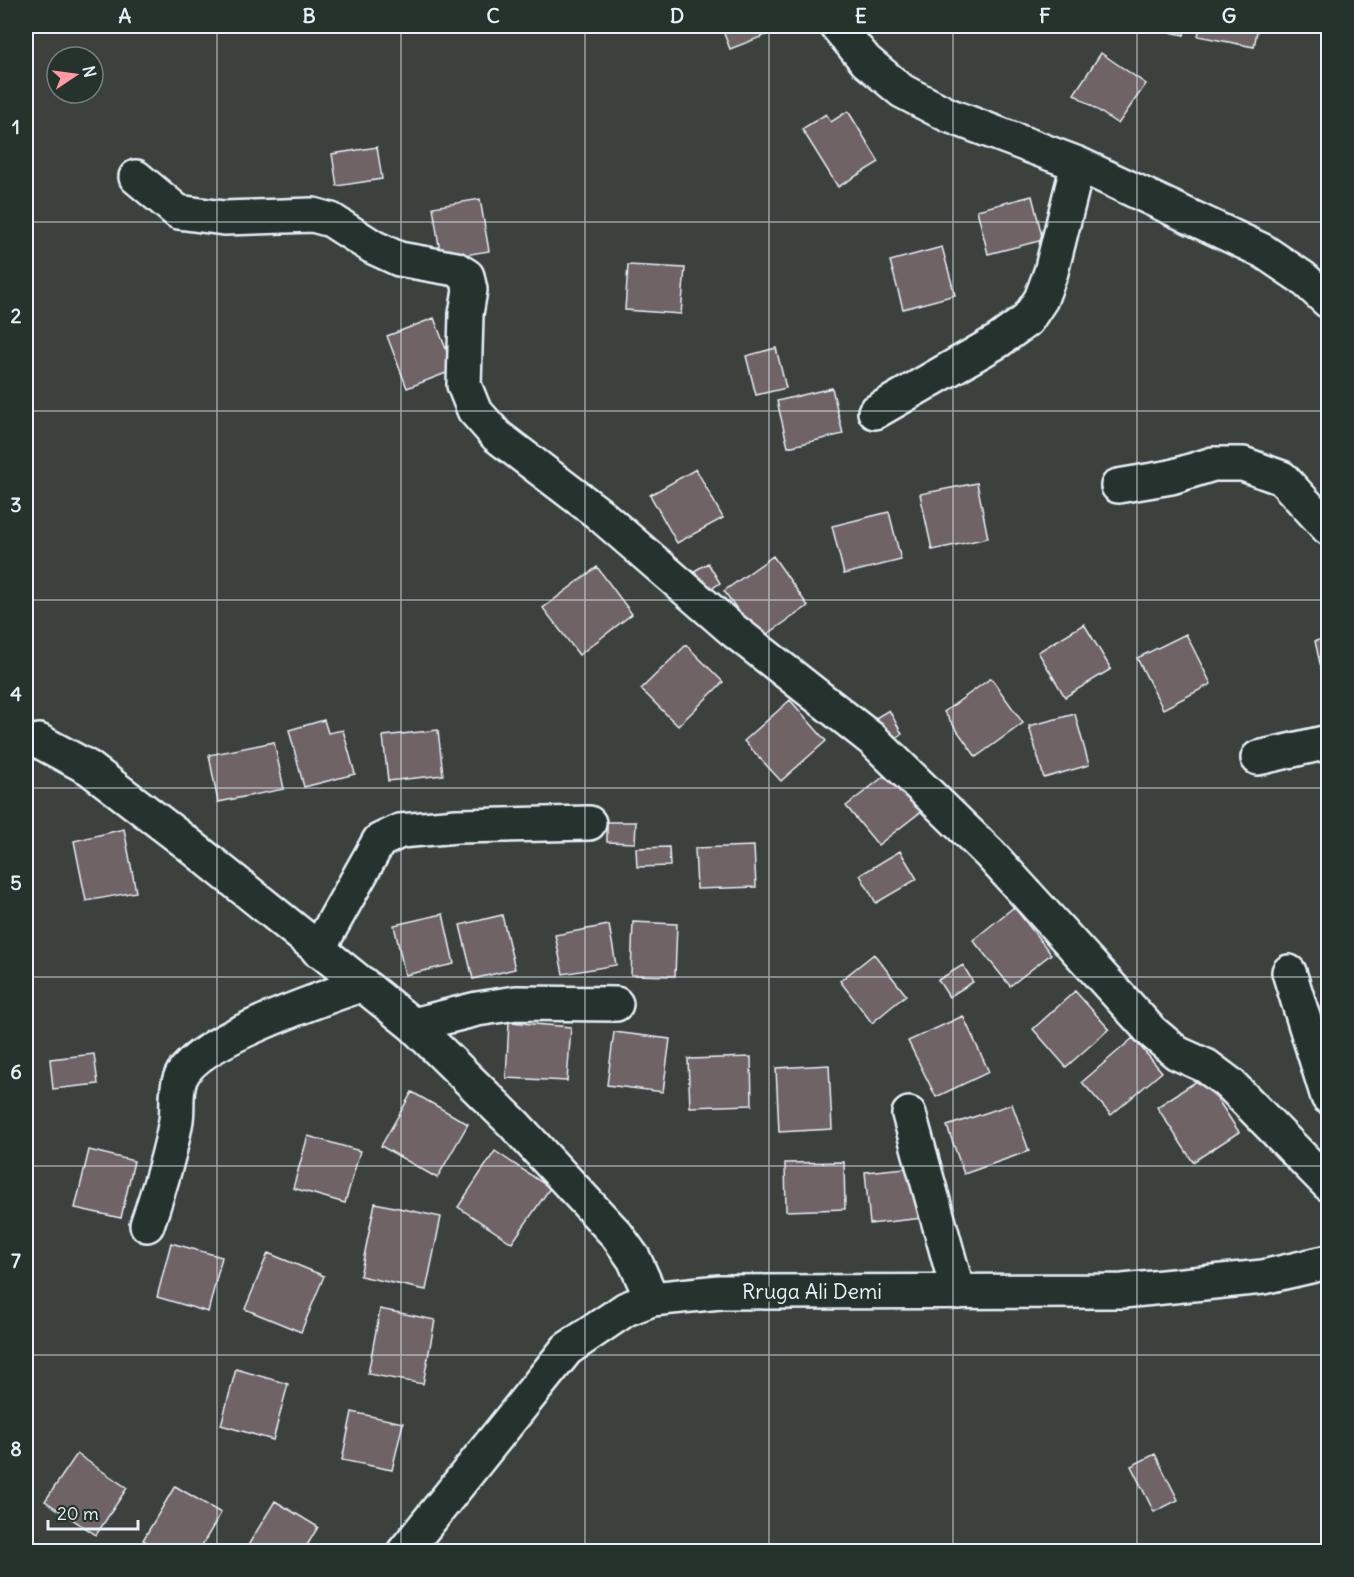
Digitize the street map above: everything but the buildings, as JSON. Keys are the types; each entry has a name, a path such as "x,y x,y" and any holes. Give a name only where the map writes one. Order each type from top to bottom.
{"street":[{"path":"837,26 866,61 902,91 948,115 1078,164 1263,251 1303,278 1329,301"},
{"path":"875,412 998,341 1027,320 1041,299 1051,272 1078,164"},
{"path":"135,177 178,212 224,218 313,216 331,220 373,247 399,259 456,269 467,276 470,290 465,336 464,386 474,410 497,436 598,513 733,630 873,740 990,854 1151,1031 1177,1053 1206,1066 1230,1084 1329,1184"},
{"path":"1118,486 1171,477 1213,464 1243,464 1282,478 1329,528"},
{"path":"39,741 89,768 187,843 412,1025 514,1124 617,1235 634,1259 652,1299"},
{"path":"1258,758 1329,742"},
{"path":"318,950 379,841 400,831 457,826 589,823"},
{"path":"1289,972 1329,1096"},
{"path":"147,1225 164,1176 177,1117 176,1095 180,1078 189,1064 212,1048 255,1027 363,984"},
{"path":"412,1025 477,1009 516,1003 616,1004"},
{"path":"909,1114 958,1292"},
{"name":"Rruga Ali Demi","path":"404,1551 567,1349 626,1309 652,1299 720,1292 1123,1291 1193,1286 1263,1277 1329,1262"}]}
